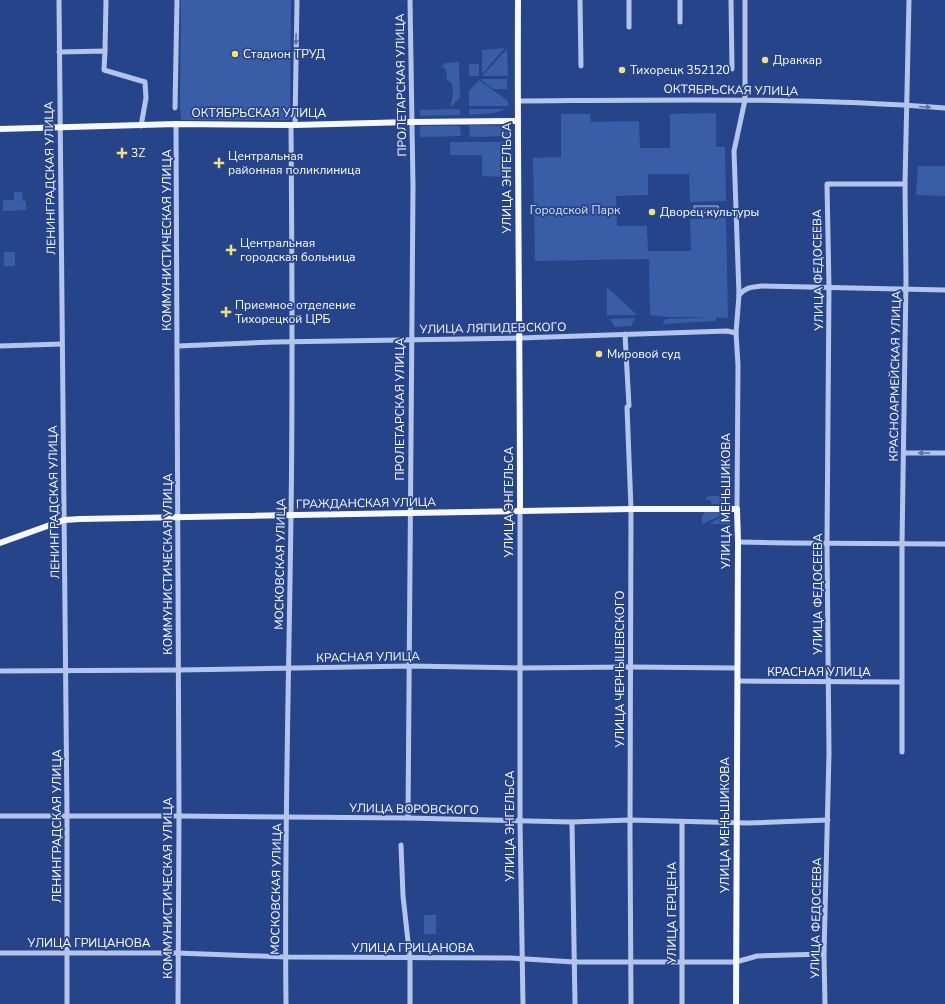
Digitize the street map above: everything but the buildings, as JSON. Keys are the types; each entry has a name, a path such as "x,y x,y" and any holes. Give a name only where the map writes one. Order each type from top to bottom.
{"main road":[{"name":"УЛИЦА ЭНГЕЛЬСА","path":"518,0 520,511"},
{"name":"ОКТЯБРЬСКАЯ УЛИЦА","path":"0,129 176,124 293,125 518,121"},
{"name":"ГРАЖДАНСКАЯ УЛИЦА","path":"0,543 64,520 178,516 630,509 737,509"},
{"name":"УЛИЦА МЕНЬШИКОВА","path":"736,1004 737,509"}],"street":[{"name":"ЛЕНИНГРАДСКАЯ УЛИЦА","path":"59,0 66,670 67,1004"},
{"path":"106,0 104,70 145,82 146,98 141,126"},
{"path":"175,108 177,0"},
{"name":"МОСКОВСКАЯ УЛИЦА","path":"286,1004 293,125 297,0"},
{"name":"ПРОЛЕТАРСКАЯ УЛИЦА","path":"408,818 412,186 410,0"},
{"path":"580,0 581,66"},
{"path":"629,0 629,27"},
{"path":"680,0 680,22"},
{"path":"731,0 732,70"},
{"name":"УЛИЦА МЕНЬШИКОВА","path":"737,509 738,364 736,332 739,295 734,151 745,100 745,0"},
{"name":"КРАСНОАРМЕЙСКАЯ УЛИЦА","path":"902,752 902,544 906,290 905,184 909,0"},
{"path":"59,52 105,51"},
{"name":"ОКТЯБРЬСКАЯ УЛИЦА","path":"518,101 745,100 906,105 945,108"},
{"name":"КОММУНИСТИЧЕСКАЯ УЛИЦА","path":"176,124 178,346 178,1004"},
{"name":"УЛИЦА ФЕДОСЕЕВА","path":"825,1004 824,954 829,754 827,543 829,288 827,184 905,184"},
{"path":"739,295 744,289 762,286 945,290"},
{"name":"УЛИЦА ЛЯПИДЕВСКОГО","path":"178,346 292,342 520,338 727,331 736,332"},
{"name":"УЛИЦА ЧЕРНЫШЕВСКОГО","path":"625,334 629,406 627,408 630,509 631,1004"},
{"path":"0,346 62,344"},
{"path":"904,452 945,453"},
{"name":"УЛИЦА ЭНГЕЛЬСА","path":"520,511 520,821 523,1004"},
{"path":"738,542 945,544"},
{"name":"КРАСНАЯ УЛИЦА","path":"0,672 410,666 521,668 737,668"},
{"name":"КРАСНАЯ УЛИЦА","path":"737,681 901,682"},
{"name":"УЛИЦА ВОРОВСКОГО","path":"0,816 67,815 408,818 572,822 630,820 682,822 828,820"},
{"path":"572,822 575,1004"},
{"name":"УЛИЦА ГЕРЦЕНА","path":"682,822 682,1004"},
{"path":"401,845 403,896 410,959 410,1004"},
{"name":"УЛИЦА ГРИЦАНОВА","path":"0,953 177,953 286,957 522,959 574,962 736,962 757,956 824,954"}],"green space":[{"name":"Стадион ТРУД","path":"181,0 291,0 290,120 181,120"},
{"path":"505,48 482,74 482,50"},
{"path":"507,49 508,76 482,76"},
{"path":"459,62 460,97 452,106 450,106 453,88 451,82 447,80 446,70 442,66 446,63"},
{"path":"469,64 479,64 479,76 469,76"},
{"path":"480,79 507,79 507,89 493,89"},
{"path":"479,80 508,101 508,106 469,106 469,91"},
{"path":"460,109 460,115 420,116 420,110"},
{"path":"469,109 506,109 494,113 469,115"},
{"name":"Городской Парк","path":"716,113 716,147 725,147 726,201 690,202 689,174 648,174 648,195 616,196 617,226 647,226 648,251 691,251 690,219 726,218 728,318 716,317 716,321 662,324 666,319 713,317 666,317 650,315 649,259 535,261 533,158 561,157 561,114 590,114 591,122 639,121 640,148 670,148 670,114"},
{"path":"469,125 503,126 507,129 508,136 470,137"},
{"path":"420,126 460,126 461,136 420,137"},
{"path":"450,142 507,142 507,177 482,176 482,155 450,155"},
{"path":"918,166 945,166 945,196 916,195"},
{"path":"14,192 22,192 23,201 26,201 26,210 3,211 3,200 14,200"},
{"path":"4,252 15,252 15,266 4,266"},
{"path":"607,287 637,315 607,315"},
{"path":"635,318 631,326 615,327 610,319"},
{"path":"708,496 726,496 727,504 711,504 711,500 705,500"},
{"path":"705,512 721,512 724,514 702,524 702,516"},
{"path":"725,515 728,516 729,524 709,524"},
{"path":"424,915 436,915 436,934 424,934"}],"shaded area":[{"path":"694,206 718,206 719,212 695,213"}],"place":[{"name":"Стадион ТРУД","path":"235,54"},
{"name":"Драккар","path":"765,60"},
{"name":"Тихорецк 352120","path":"622,70"},
{"name":"3Z","path":"122,153"},
{"name":"Центральная районная поликлиница","path":"219,163"},
{"name":"Дворец культуры","path":"652,212"},
{"name":"Центральная городская больница","path":"231,250"},
{"name":"Приемное отделение Тихорецкой ЦРБ","path":"226,312"},
{"name":"Мировой суд","path":"599,354"}]}
